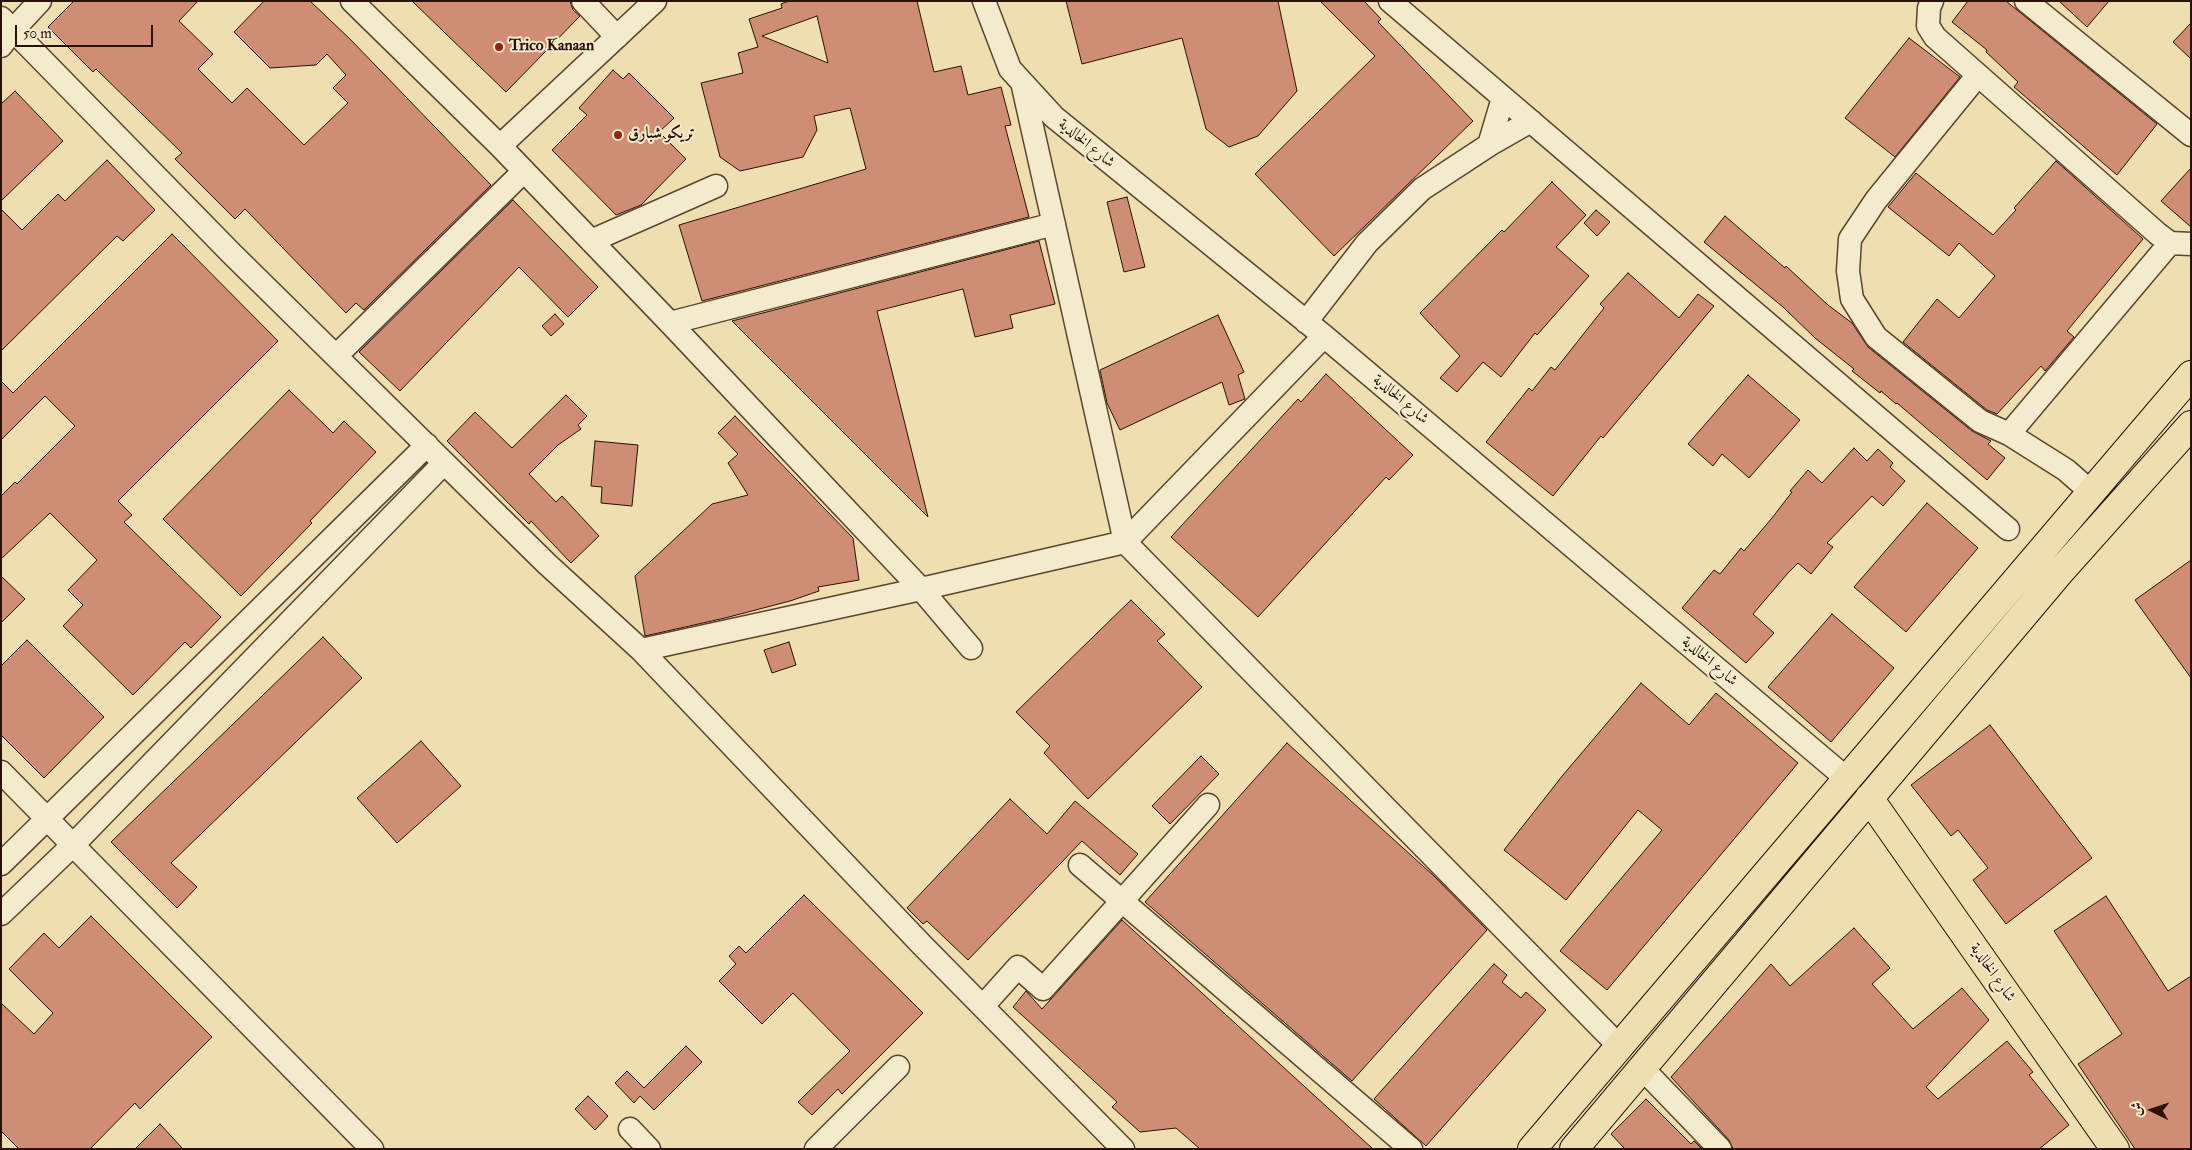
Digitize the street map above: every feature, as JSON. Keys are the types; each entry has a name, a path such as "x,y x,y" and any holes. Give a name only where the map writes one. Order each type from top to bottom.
{"main road":[{"path":"1532,1149 2191,375"},
{"path":"1574,1149 2053,581 2191,425"},
{"name":"شارع الخالدية","path":"1869,798 2115,1149"}],"street":[{"path":"40,1 5,31 547,564 641,650 1123,1149"},
{"path":"583,1 617,37"},
{"path":"500,146 655,1"},
{"name":"شارع الخالدية","path":"984,1 1010,69 1054,117 1324,336 1846,778"},
{"path":"1932,1 1929,8 1928,26 1935,37 2180,244 2008,434"},
{"path":"2026,1 2191,136"},
{"path":"1395,3 1502,98 2008,529"},
{"path":"362,5 670,323 921,589 971,648"},
{"path":"1978,75 1876,200 1850,239 1848,271 1852,299 1876,336 1980,421 2008,434 2066,470 2092,492"},
{"path":"1022,82 1125,542 1619,1046"},
{"path":"1488,145 1502,98"},
{"path":"1306,322 1367,243 1422,189 1488,145 1531,121"},
{"path":"336,356 524,171"},
{"path":"591,241 716,186"},
{"path":"670,323 1054,224"},
{"path":"641,650 1125,542 1324,336"},
{"path":"1,864 426,445"},
{"path":"1,914 73,845 444,463"},
{"path":"1,772 372,1149"},
{"path":"983,1006 1018,967 1043,989 1208,806"},
{"path":"1080,865 1411,1149"},
{"path":"816,1149 898,1067"},
{"path":"1642,1068 1720,1149"},
{"path":"630,1129 649,1149"}],"building":[{"path":"74,1 198,1 179,21 213,54 198,69 232,103 247,88 304,145 348,103 333,88 346,75 327,54 316,65 270,68 234,32 264,1 310,1 350,39 491,185 364,310 356,303 346,313 245,209 235,219 175,159 182,153 96,69 93,72 48,27"},
{"path":"412,1 570,1 573,10 580,16 506,92"},
{"path":"789,1 917,1 934,72 961,66 968,95 1001,87 1011,125 1005,126 1029,217 702,301 679,225 866,169 850,108 814,116 817,130 803,157 740,171 720,157 701,83 743,73 738,53 758,47 749,19 782,8 781,4","holes":["817,16 828,63 762,36"]},
{"path":"1066,1 1278,1 1297,91 1258,136 1229,147 1206,129 1182,38 1082,64"},
{"path":"1320,1 1364,1 1381,19 1378,22 1473,121 1334,256 1255,174 1375,56"},
{"path":"1968,1 2006,1 2157,124 2117,175 2014,87 2018,82 1986,52 1987,50 1952,22"},
{"path":"2059,1 2109,1 2087,27"},
{"path":"2191,23 2191,59 2173,42"},
{"path":"1909,38 1960,77 1895,157 1845,118"},
{"path":"613,70 623,79 629,73 674,118 659,132 686,159 641,205 616,215 552,150 587,115 579,108"},
{"path":"15,91 63,141 1,201 1,104"},
{"path":"107,160 155,210 123,241 117,236 1,351 1,209 22,230 58,194 65,201"},
{"path":"2056,161 2143,239 2067,331 2074,337 2045,371 2041,366 1997,414 1987,410 1903,342 1937,299 1959,318 1995,276 1959,243 1949,256 1888,207 1916,173 1993,235 2016,210 2014,208"},
{"path":"2191,168 2191,227 2161,201"},
{"path":"1552,182 1586,215 1556,247 1589,276 1537,335 1535,333 1501,377 1483,362 1457,392 1440,378 1460,356 1420,313 1502,230 1504,232"},
{"path":"1127,197 1145,267 1124,272 1107,202"},
{"path":"513,200 598,287 568,317 519,267 400,391 359,352"},
{"path":"1596,210 1610,222 1597,236 1584,223"},
{"path":"1725,216 1785,268 1786,266 1828,305 1852,323 1868,347 1972,431 1991,441 1988,444 2005,458 1987,480 1897,403 1881,391 1880,393 1852,371 1854,369 1815,338 1783,307 1704,242"},
{"path":"172,234 278,341 118,501 132,515 124,522 221,617 191,648 185,642 133,695 63,626 83,605 68,590 97,560 50,513 1,559 1,496 15,482 17,484 75,426 45,396 1,440 1,381 13,393"},
{"path":"1039,241 1055,304 1010,315 1013,328 975,337 963,289 877,311 928,517 732,321"},
{"path":"1628,273 1679,318 1698,294 1714,306 1603,438 1601,436 1553,496 1486,442 1529,388 1532,391 1551,367 1555,370 1604,308 1600,304"},
{"path":"555,314 564,324 551,336 542,326"},
{"path":"1218,315 1244,372 1238,375 1245,399 1229,405 1222,382 1120,430 1107,403 1100,370"},
{"path":"1326,374 1413,455 1389,480 1386,477 1258,617 1171,537 1298,399 1301,402"},
{"path":"1748,375 1800,420 1749,478 1722,454 1713,466 1688,444"},
{"path":"289,390 333,433 344,421 376,452 310,521 312,523 241,596 163,519"},
{"path":"566,395 587,416 578,425 581,429 558,445 529,474 556,502 562,496 599,536 571,563 531,521 529,524 447,441 475,412 512,448"},
{"path":"735,416 853,538 859,580 818,587 819,591 790,601 645,636 635,576 712,504 748,495 728,463 738,454 718,433"},
{"path":"595,441 638,445 632,506 601,503 602,487 591,486"},
{"path":"1854,448 1867,461 1878,449 1893,463 1890,467 1905,481 1883,506 1872,496 1827,543 1833,547 1811,574 1798,563 1788,573 1753,614 1774,633 1746,663 1682,608 1714,570 1720,574 1741,548 1744,551 1772,518 1792,492 1790,491 1808,470 1822,483"},
{"path":"1927,503 1978,548 1906,632 1854,587"},
{"path":"2191,560 2191,678 2135,600"},
{"path":"1,576 25,599 1,623"},
{"path":"1131,600 1165,634 1157,641 1202,687 1088,799 1044,753 1050,746 1016,712"},
{"path":"1832,614 1894,668 1831,742 1768,687"},
{"path":"323,637 362,678 171,863 197,887 177,908 111,842"},
{"path":"27,640 104,717 44,778 1,735 1,666"},
{"path":"789,642 796,665 772,673 764,650"},
{"path":"1641,683 1689,725 1716,693 1798,763 1607,990 1560,951 1662,830 1638,810 1566,900 1504,850 1563,775"},
{"path":"1990,725 2092,858 2006,924 1973,880 1988,868 1958,830 1951,836 1911,785"},
{"path":"421,741 461,786 397,843 357,798"},
{"path":"1287,743 1434,876 1487,930 1352,1081 1145,902"},
{"path":"1201,756 1219,774 1170,824 1152,806"},
{"path":"1010,799 1047,834 1075,801 1138,854 1120,875 1082,841 968,960 927,921 923,924 907,908"},
{"path":"804,895 923,1013 842,1094 838,1089 812,1115 798,1102 850,1051 793,993 762,1024 719,981 736,964 729,956 739,946 746,953"},
{"path":"2106,896 2168,991 2191,976 2191,1149 2135,1149 2078,1064 2122,1034 2054,931"},
{"path":"91,916 212,1037 140,1109 135,1103 90,1149 19,1149 1,1131 1,1003 34,1034 53,1013 9,969 44,933 59,948"},
{"path":"1122,920 1373,1149 1200,1149 1176,1128 1140,1132 1112,1107 1117,1102 1013,1007 1026,991 1042,1009"},
{"path":"1854,928 1890,968 1872,984 1913,1029 1962,988 1989,1020 1926,1087 1938,1099 2007,1041 2033,1072 2029,1075 2069,1125 2039,1149 1733,1149 1729,1140 1671,1077 1771,964 1790,986"},
{"path":"1494,964 1507,975 1502,982 1521,998 1526,992 1546,1010 1426,1146 1374,1099"},
{"path":"686,1046 702,1062 654,1110 640,1096 634,1103 615,1083 627,1071 644,1088"},
{"path":"588,1096 608,1116 595,1130 575,1109"},
{"path":"1646,1099 1691,1144 1694,1141 1702,1149 1625,1149 1611,1134"},
{"path":"160,1124 183,1149 135,1149"}],"place":[{"name":"Trico Kanaan","path":"499,47"},
{"name":"تريكو شبارق","path":"618,135"}]}
